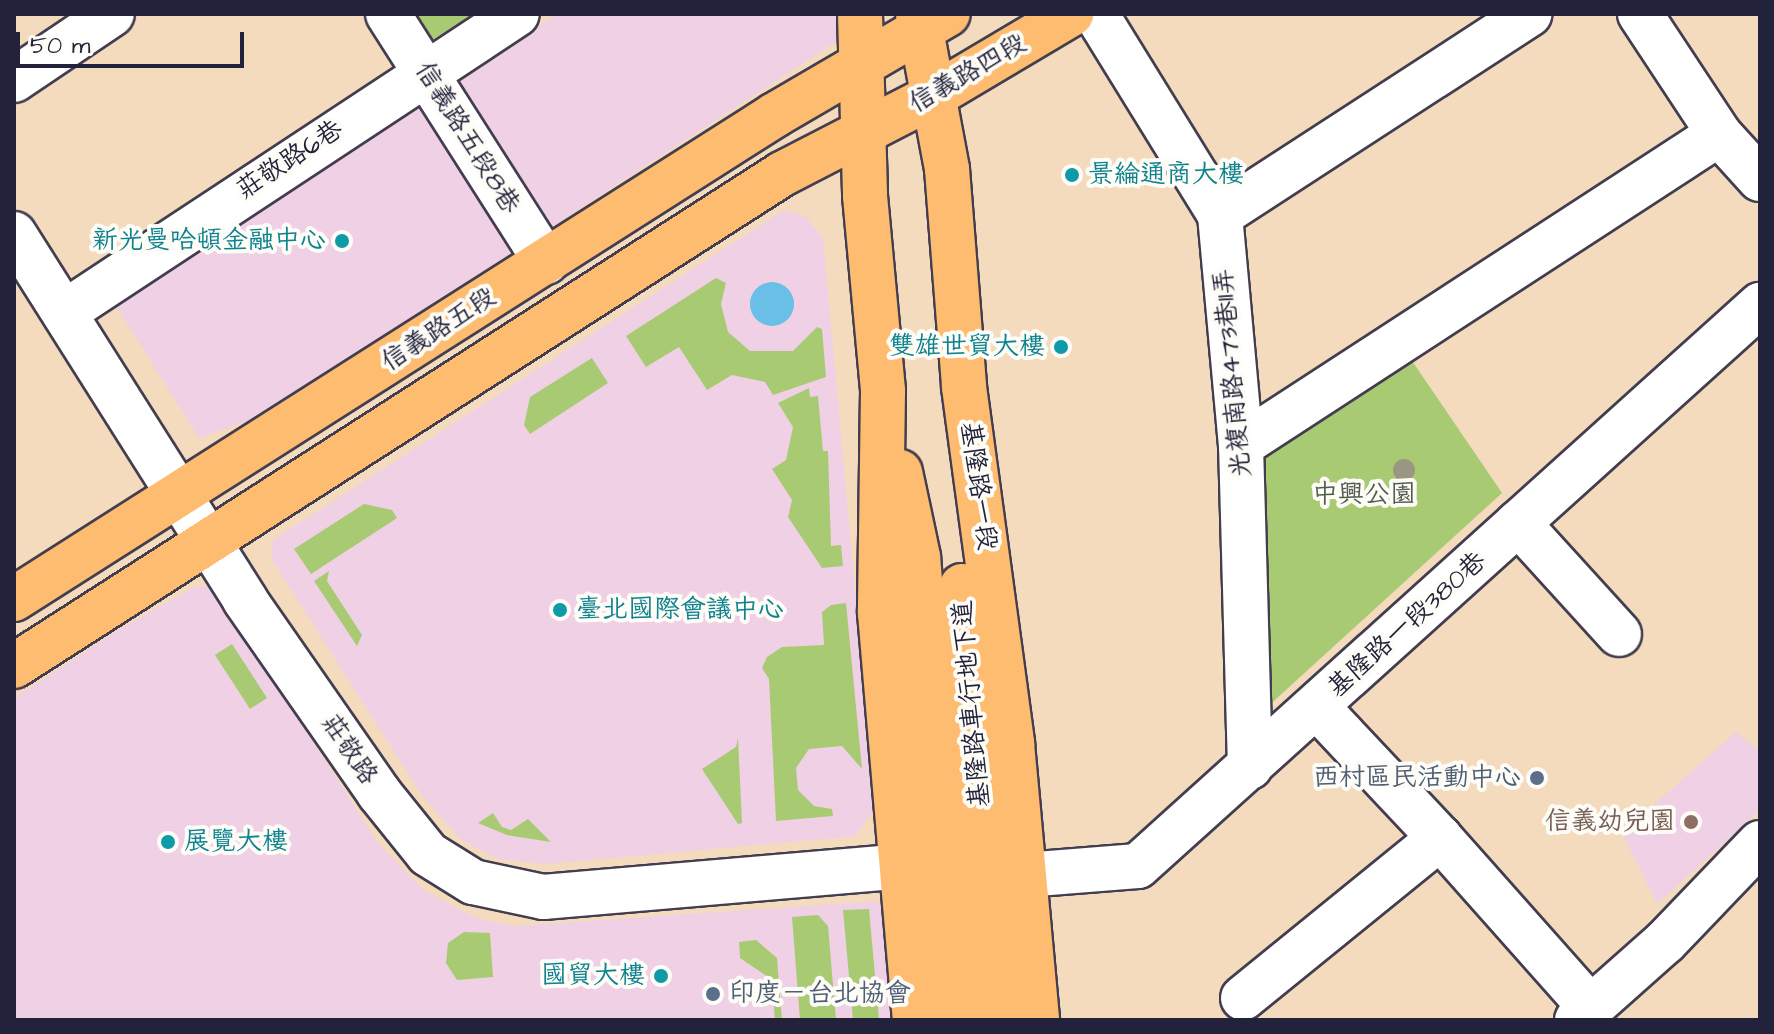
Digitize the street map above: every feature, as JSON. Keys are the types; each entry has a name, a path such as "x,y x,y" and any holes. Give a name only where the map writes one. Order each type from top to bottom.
{"main road":[{"path":"860,14 864,61 865,196 883,391 880,613 915,1020"},
{"name":"信義路四段","path":"864,132 933,96 1071,14"},
{"path":"864,61 929,19"},
{"name":"基隆路一段","path":"929,19 933,96 947,169 964,387 1024,875 1037,1020"},
{"name":"信義路五段","path":"14,599 864,61"},
{"name":"信義路五段","path":"14,666 782,174 864,132"},
{"name":"基隆路車行地下道","path":"964,387 960,553 999,1020"},
{"name":"基隆路車行地下道","path":"883,391 918,557 958,1020"}],"street":[{"path":"14,80 112,14"},
{"name":"信義路五段8巷","path":"388,14 546,262"},
{"name":"莊敬路6巷","path":"65,312 517,14"},
{"path":"933,96 1036,14"},
{"name":"光複南路473巷11弄","path":"1096,14 1220,215 1241,445 1250,767"},
{"path":"1220,215 1530,14"},
{"path":"1640,14 1719,134 1760,179"},
{"path":"1241,445 1719,134"},
{"name":"莊敬路","path":"14,234 207,542 379,793 428,854 473,882 543,897 902,866"},
{"name":"基隆路一段380巷","path":"1024,875 1138,866 1760,305"},
{"path":"1518,523 1619,634"},
{"path":"1317,707 1440,838 1586,1015 1665,942 1760,843"},
{"path":"1243,998 1440,838"}],"shaded area":[{"path":"557,14 840,14 842,38 542,233 446,84"},
{"path":"425,98 522,246 251,420 199,438 111,298"},
{"path":"784,210 806,217 823,238 875,808 856,836 546,864 498,859 460,839 421,794 271,558 273,540"},
{"path":"207,586 218,592 378,843 425,891 478,919 517,926 876,901 884,908 894,1020 14,1020 14,698 123,627 194,587"},
{"name":"信義幼兒園","path":"1736,732 1760,751 1760,810 1657,904 1622,833"}],"green space":[{"path":"402,14 473,14 422,46"},
{"path":"716,278 726,283 721,304 728,332 750,351 793,351 817,327 822,329 826,377 773,395 765,382 732,375 707,390 679,347 646,367 626,336"},
{"name":"中興公園","path":"1406,352 1502,493 1265,709 1265,452"},
{"path":"592,358 608,383 530,434 524,425 530,397"},
{"path":"809,388 810,397 818,396 823,451 828,451 831,546 841,545 843,566 822,568 788,517 792,500 772,469 786,460 793,427 778,403"},
{"path":"364,504 392,510 397,518 311,574 294,549"},
{"path":"329,571 327,581 362,635 357,646 314,581"},
{"path":"846,603 862,769 842,746 809,749 796,768 798,790 814,806 832,809 833,816 776,821 769,679 762,668 767,657 782,647 824,645 822,612 831,605"},
{"path":"232,644 267,698 250,709 215,655"},
{"path":"738,738 742,823 738,824 702,769 736,747"},
{"path":"493,813 502,827 511,830 528,819 551,842 507,835 478,823"},
{"path":"869,909 879,1020 853,1020 843,910"},
{"path":"818,915 828,926 836,1020 800,1020 792,917"},
{"path":"464,932 490,933 493,977 457,980 446,963 448,943"},
{"path":"756,940 777,958 782,1020 775,1020 771,979 740,958 739,942"}],"water":[{"path":"772,282 788,288 794,304 788,320 772,326 756,320 750,304 756,288"}],"place":[{"name":"景綸通商大樓","path":"1072,175"},
{"name":"新光曼哈頓金融中心","path":"342,241"},
{"name":"雙雄世貿大樓","path":"1061,347"},
{"name":"臺北國際會議中心","path":"560,610"},
{"name":"西村區民活動中心","path":"1537,778"},
{"name":"信義幼兒園","path":"1691,822"},
{"name":"展覽大樓","path":"168,842"},
{"name":"國貿大樓","path":"661,976"},
{"name":"印度－台北協會","path":"713,994"}]}
